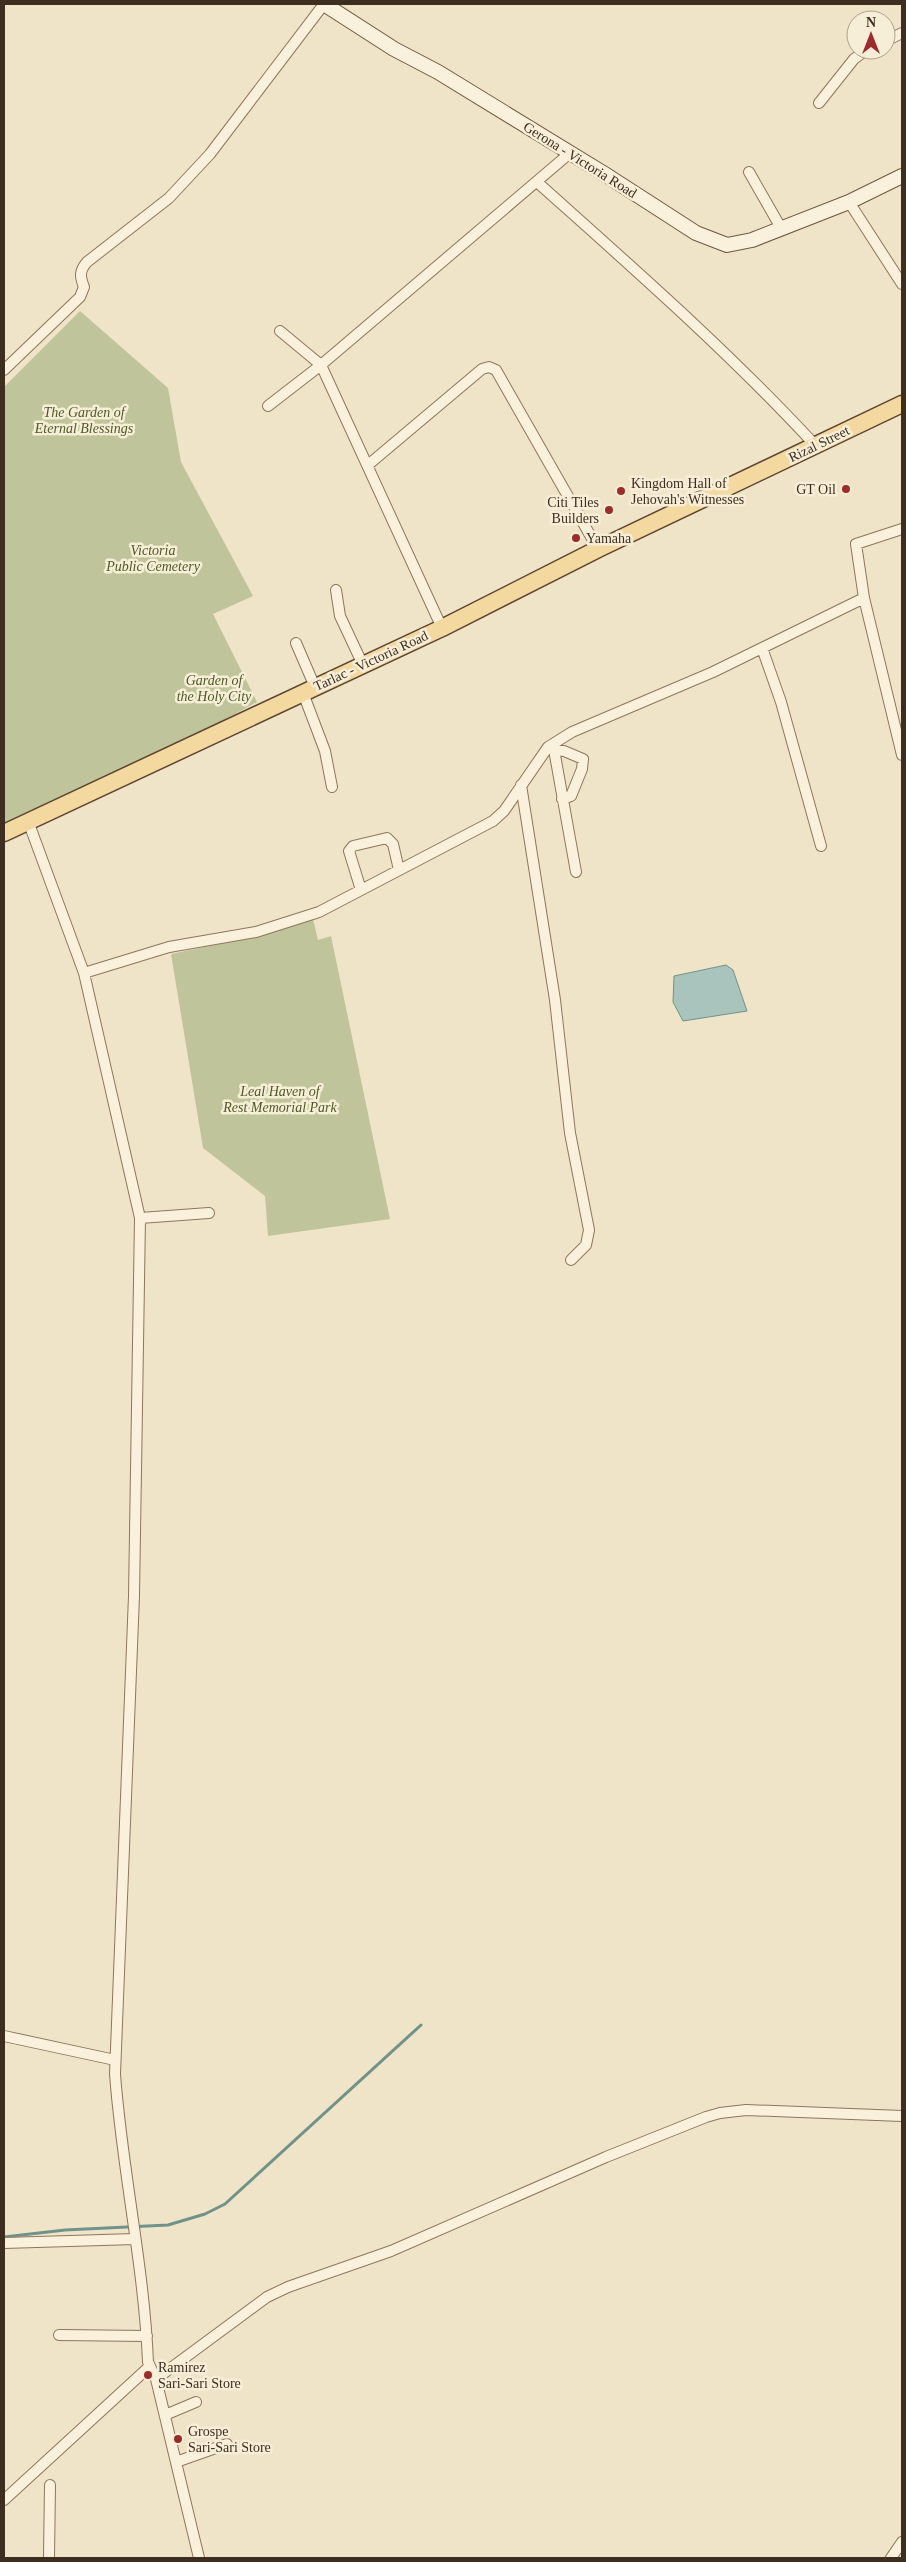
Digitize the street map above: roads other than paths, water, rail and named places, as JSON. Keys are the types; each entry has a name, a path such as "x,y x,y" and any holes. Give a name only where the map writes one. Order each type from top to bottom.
{"main road":[{"name":"Gerona - Victoria Road","path":"324,4 394,49 438,72 696,233 727,245 752,240 849,202 902,176"},
{"name":"Rizal Street","path":"735,483 902,404"},
{"name":"Tarlac - Victoria Road","path":"4,833 442,628 598,549 735,483"}],"street":[{"path":"4,370 80,297 84,287 80,277 81,269 87,262 168,198 210,154 324,4"},
{"path":"819,103 853,60"},
{"path":"268,406 321,365 570,154"},
{"path":"749,172 782,228"},
{"path":"537,182 689,317 758,384 815,445"},
{"path":"849,202 902,284"},
{"path":"280,331 321,365 442,628"},
{"path":"368,465 482,369 493,368 496,370 598,549"},
{"path":"902,529 856,544 864,598 902,755"},
{"path":"336,590 340,616 363,665"},
{"path":"553,747 572,732 713,672 864,598"},
{"path":"296,643 332,787"},
{"path":"762,648 782,702 821,846"},
{"path":"84,973 169,947 256,932 319,912 493,821 504,811 548,747 553,747 583,759 575,790 571,796 562,799"},
{"path":"553,747 576,872"},
{"path":"521,785 555,1000 570,1133 589,1230 586,1245 571,1260"},
{"path":"28,821 84,973 140,1218 134,1589 115,2060 119,2126 135,2239 149,2366 156,2379 199,2558"},
{"path":"361,890 349,852 353,846 387,838 393,844 399,870"},
{"path":"140,1218 209,1212"},
{"path":"4,2036 115,2060"},
{"path":"156,2379 267,2297 288,2287 391,2251 614,2153 720,2112 746,2110 902,2116"},
{"path":"4,2243 135,2239"},
{"path":"59,2335 147,2336"},
{"path":"4,2500 149,2366"},
{"path":"164,2415 196,2402"},
{"path":"176,2462 227,2444"},
{"path":"49,2558 50,2485"},
{"path":"891,2558 902,2542"}],"water":[{"path":"726,965 733,970 747,1011 683,1021 673,1002 674,976"}],"waterway":[{"path":"4,2237 65,2230 168,2225 205,2214 225,2204 421,2025"}],"place":[{"name":"GT Oil","path":"846,489"},
{"name":"Kingdom Hall of Jehovah's Witnesses","path":"621,491"},
{"name":"Citi Tiles Builders","path":"609,510"},
{"name":"Yamaha","path":"576,538"},
{"name":"Ramirez Sari-Sari Store","path":"148,2375"},
{"name":"Grospe Sari-Sari Store","path":"178,2439"}],"park label":[{"name":"The Garden of Eternal Blessings","path":"84,420"},
{"name":"Victoria Public Cemetery","path":"153,558"},
{"name":"Garden of the Holy City","path":"214,688"},
{"name":"Leal Haven of Rest Memorial Park","path":"280,1100"}]}
